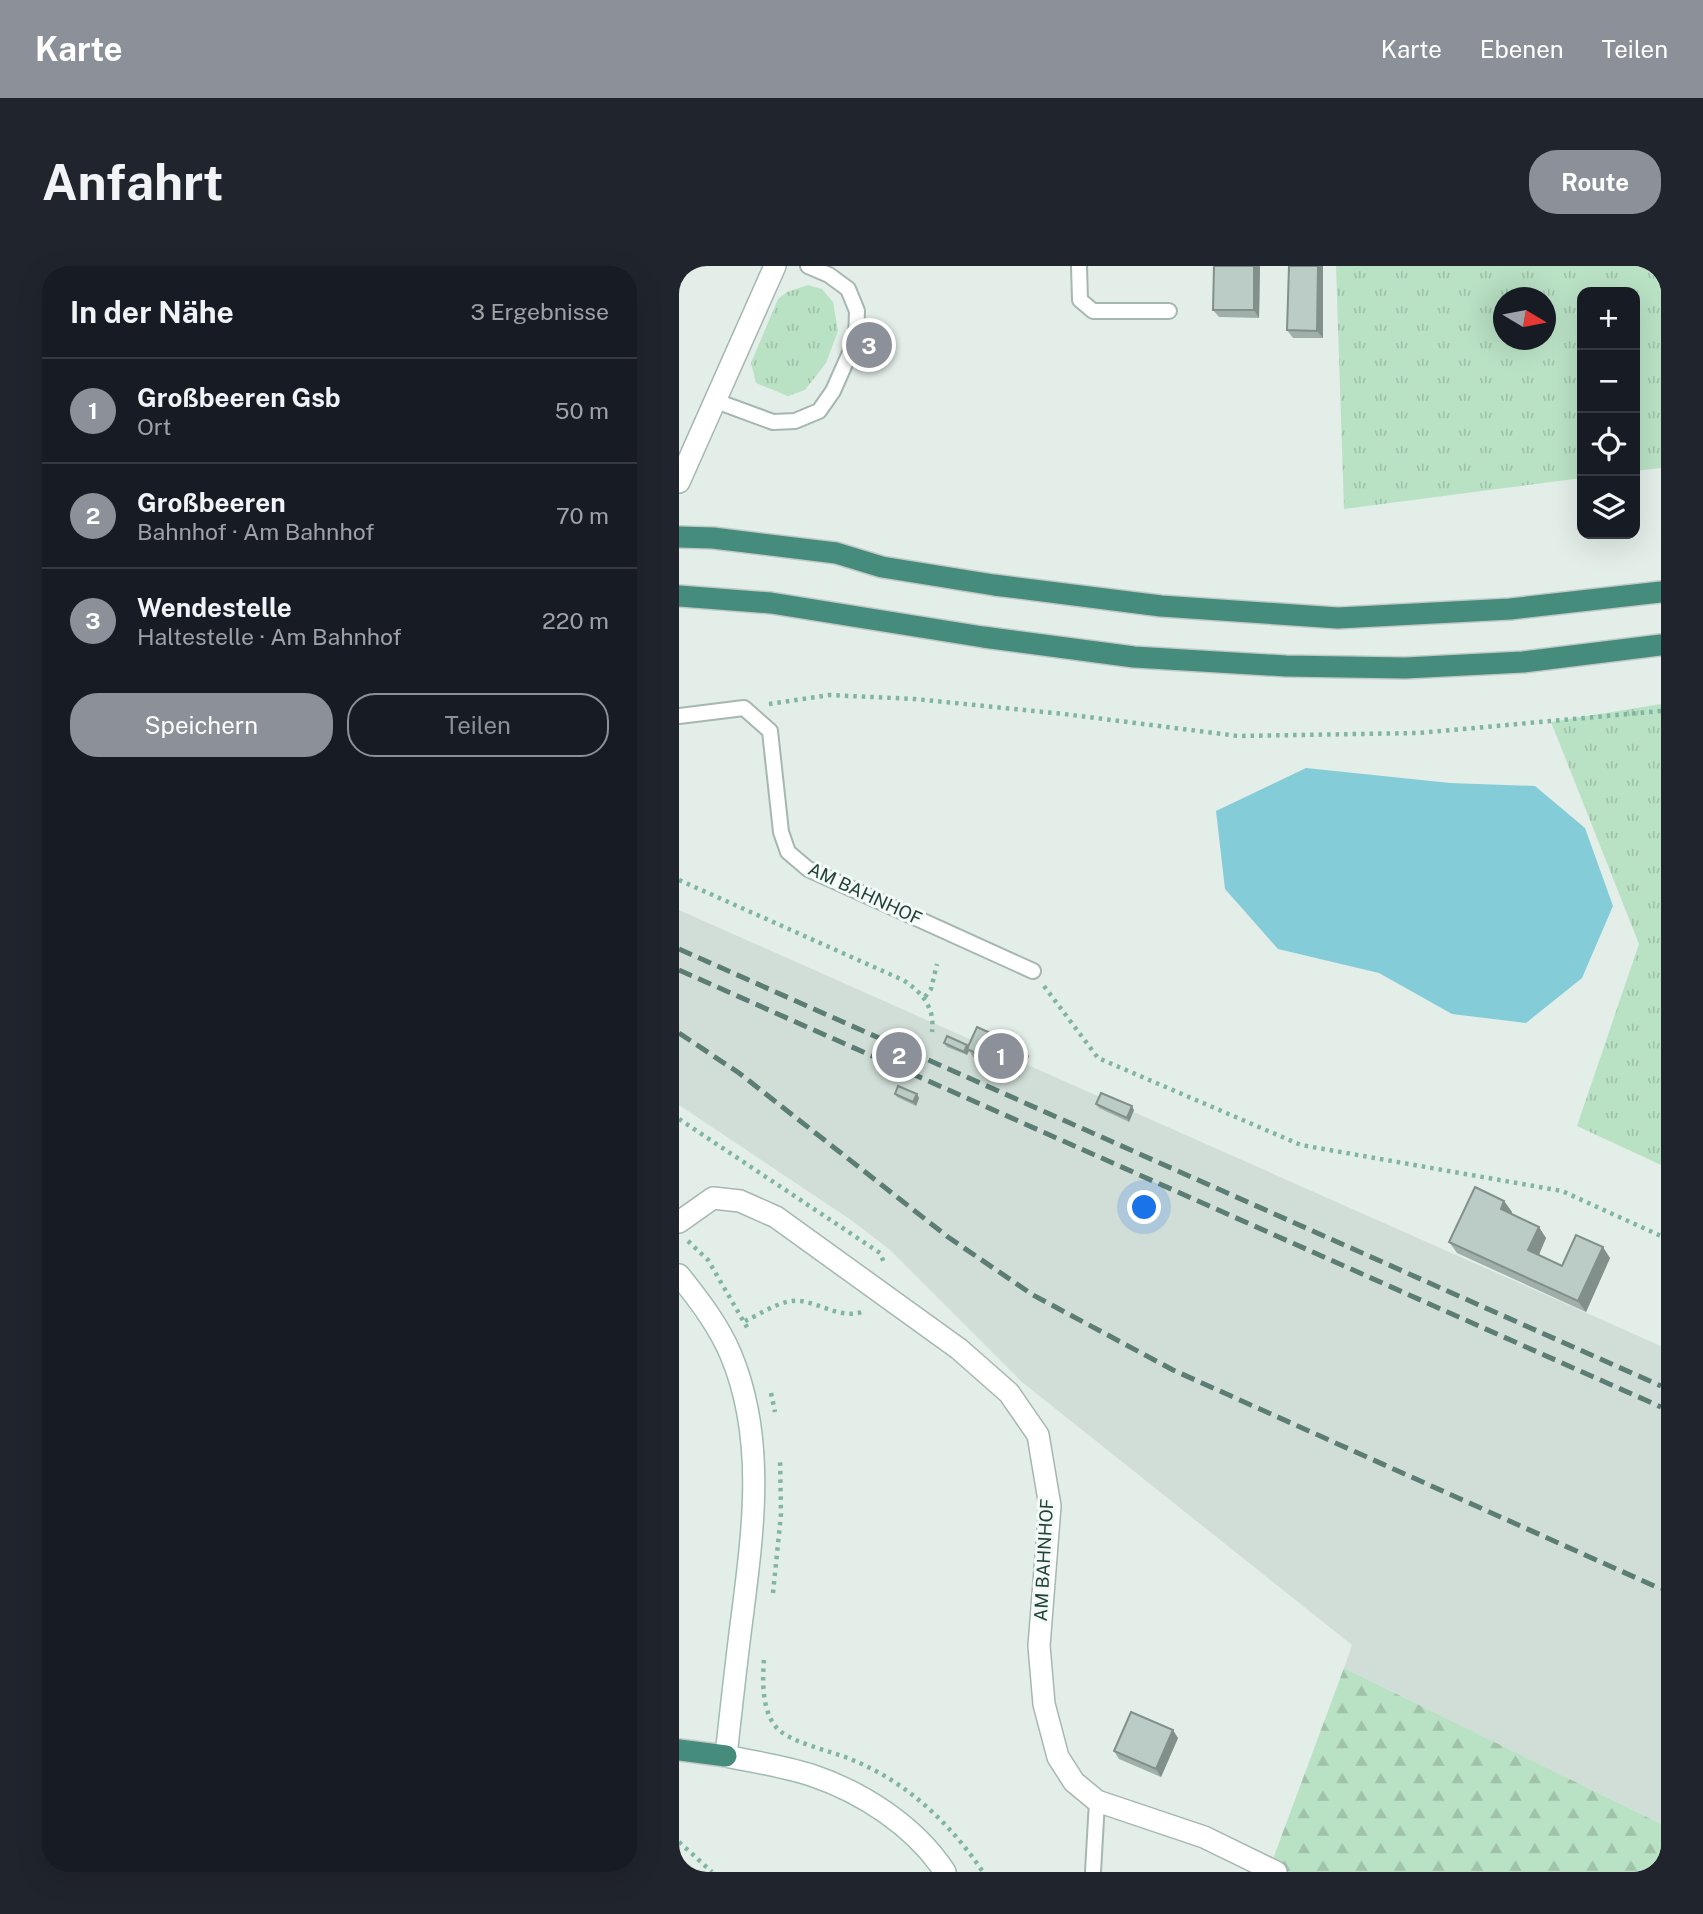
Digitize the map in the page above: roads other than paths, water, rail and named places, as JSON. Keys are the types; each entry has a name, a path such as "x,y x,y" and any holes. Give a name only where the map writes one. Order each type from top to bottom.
{"highway":[{"path":"679,537 713,538 836,553 882,567 994,585 1161,606 1338,618 1510,609 1661,592"},
{"path":"681,598 771,603 1134,657 1286,666 1405,668 1523,662 1661,645"},
{"path":"679,1750 726,1756"}],"street":[{"path":"679,482 775,266"},
{"name":"AM BAHNHOF","path":"679,1222 713,1198 740,1201 776,1217 959,1349 1009,1393 1038,1435 1050,1506 1039,1646 1044,1704 1058,1756 1074,1782 1097,1801 1204,1837 1276,1872"},
{"path":"679,1275 723,1338 743,1391 750,1427 754,1500 751,1550 726,1756 812,1776 865,1800 916,1838 945,1872"}],"lane":[{"path":"716,401 773,422 795,421 819,411 833,391 856,340 857,311 848,289 829,275 808,266"},
{"path":"1079,266 1080,300 1093,311 1169,311"},
{"name":"AM BAHNHOF","path":"679,716 744,708 770,731 779,816 788,852 808,869 1033,971"},
{"path":"1093,1872 1097,1801"}],"water":[{"path":"1306,768 1450,783 1535,786 1585,828 1613,906 1582,978 1526,1023 1452,1014 1379,973 1278,949 1225,889 1216,811"}],"railway":[{"path":"679,949 1661,1386"},
{"path":"679,970 1661,1407"},
{"path":"679,1033 739,1073 948,1237 1033,1295 1173,1370 1661,1589"}],"place":[{"name":"Wendestelle","path":"869,345"},
{"name":"Großbeeren","path":"899,1055"},
{"name":"Großbeeren Gsb","path":"1001,1056"}]}
